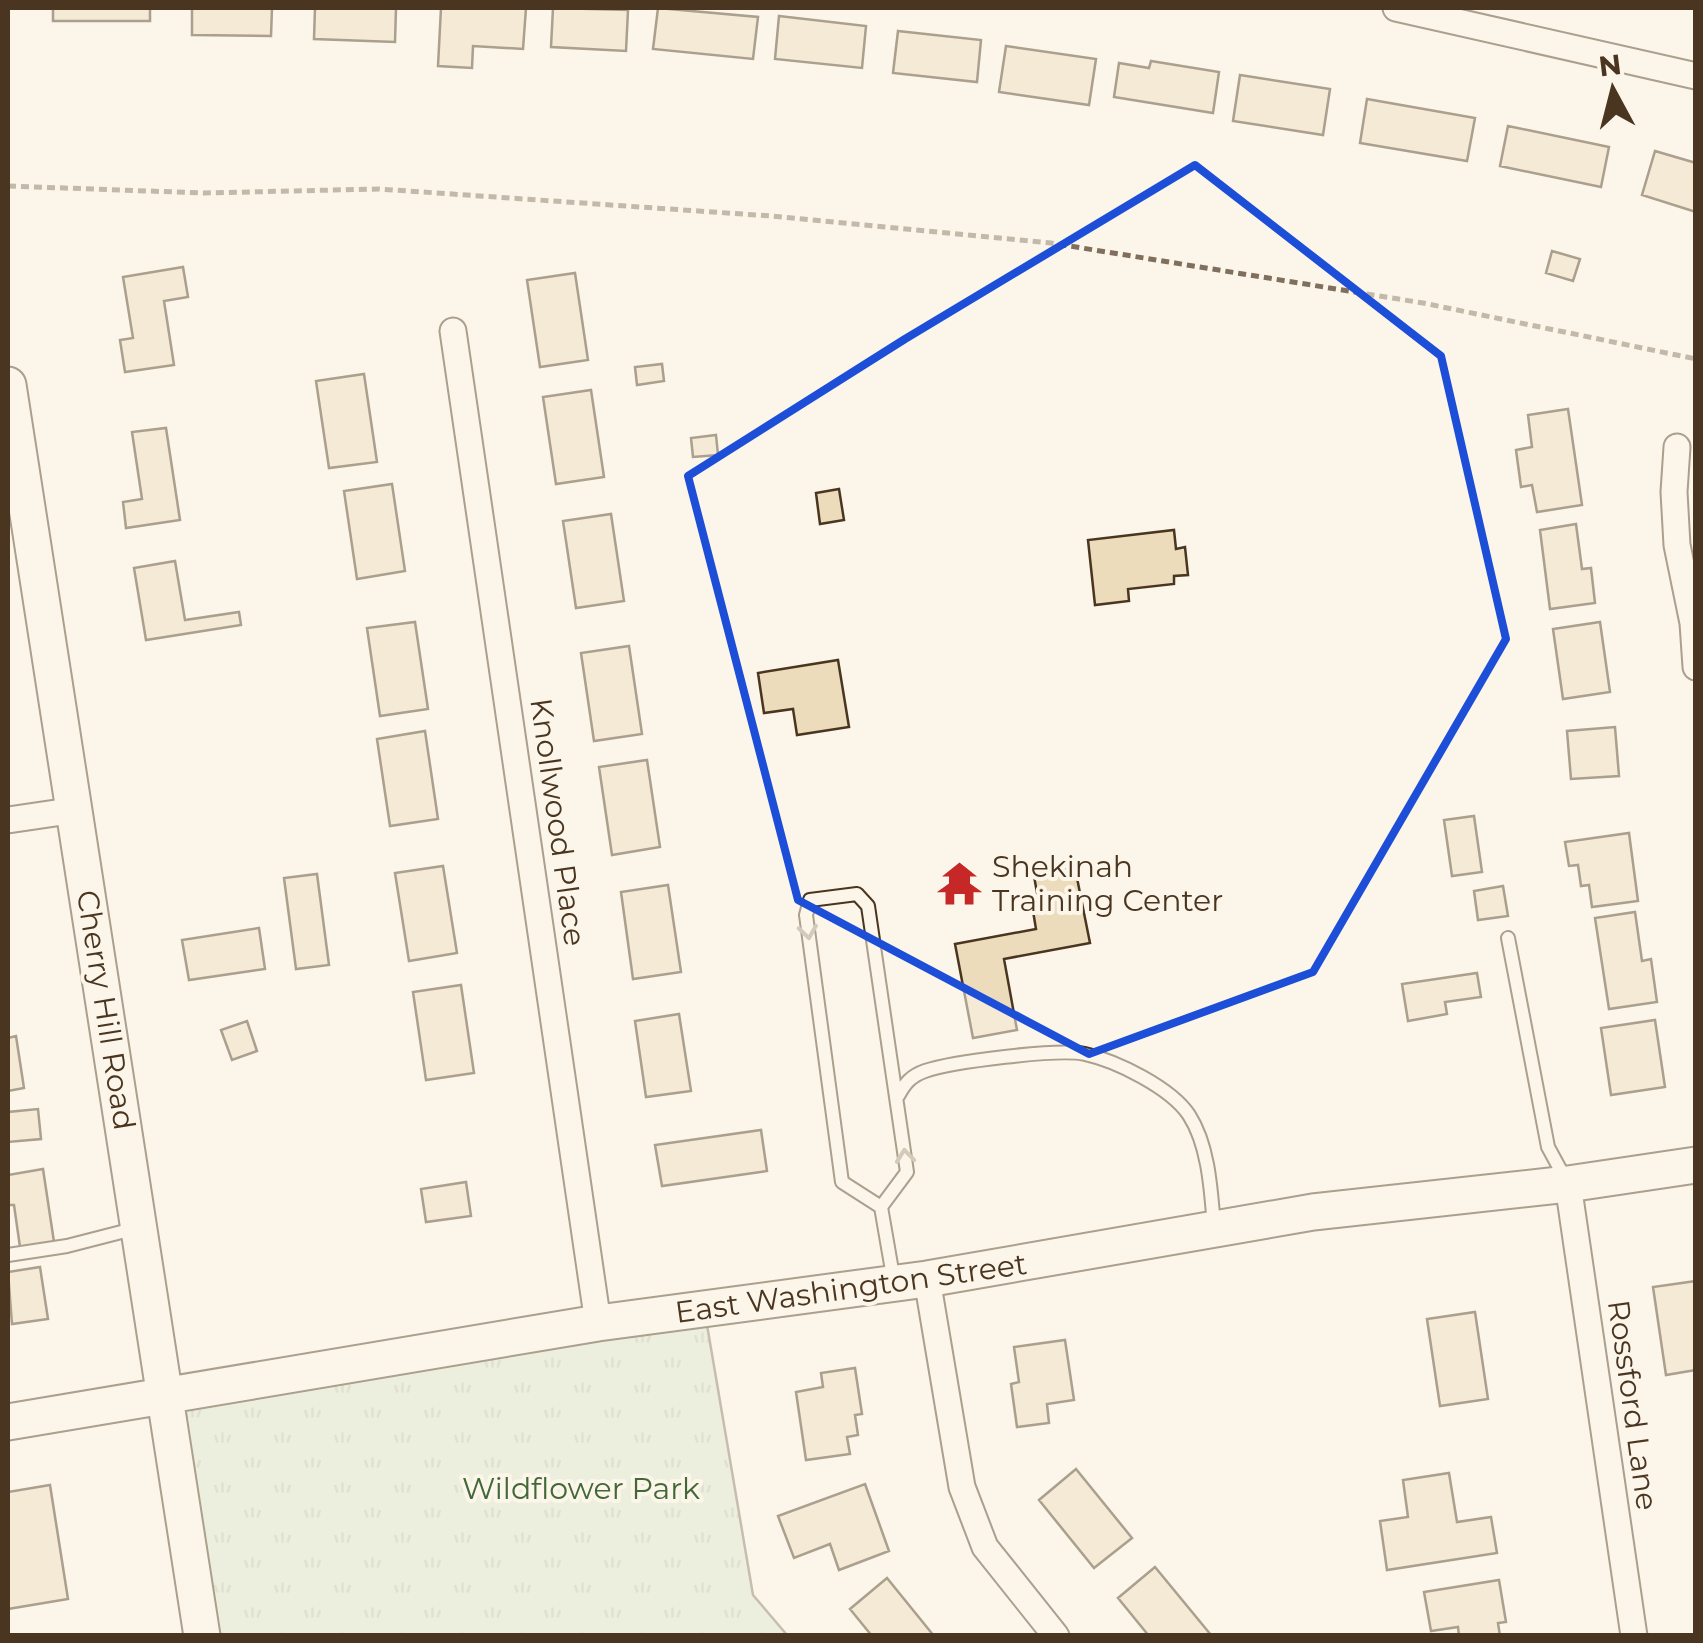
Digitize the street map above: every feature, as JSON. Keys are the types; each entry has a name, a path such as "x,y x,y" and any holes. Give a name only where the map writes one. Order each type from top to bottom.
{"street":[{"path":"1396,8 1696,76"},
{"name":"Knollwood Place","path":"453,331 598,1324"},
{"name":"Cherry Hill Road","path":"8,384 202,1636"},
{"path":"1678,447 1674,492 1677,546 1694,624 1696,667"},
{"path":"8,820 76,810"},
{"name":"East Washington Street","path":"8,1422 598,1324 911,1282 1314,1212 1568,1184 1696,1164"},
{"name":"Rossford Lane","path":"1568,1184 1634,1636"},
{"path":"911,1282 962,1487 984,1547 1056,1636"}],"lane":[{"path":"881,1207 908,1172 868,906 857,894 810,900 806,915 842,1182 881,1207 911,1282"},
{"path":"1508,938 1548,1147 1568,1184"},
{"path":"898,1096 906,1080 926,1070 1040,1053 1084,1054 1120,1068 1158,1085 1188,1114 1200,1140 1215,1230"},
{"path":"8,1256 140,1228"}],"path":[{"path":"8,186 204,193 378,189 771,216 1050,243 1423,303 1696,359"}],"highlighted area":[{"path":"1195,165 1441,356 1506,639 1313,972 1089,1054 798,900 688,476 905,339"}],"green space":[{"name":"Wildflower Park","path":"706,1319 753,1595 787,1635 210,1635 176,1402"}],"building":[{"path":"53,8 150,8 150,21 53,21"},
{"path":"192,8 272,8 271,36 192,35"},
{"path":"315,8 396,8 395,42 314,39"},
{"path":"441,8 526,8 523,49 473,46 472,68 438,66"},
{"path":"553,8 628,10 626,51 551,47"},
{"path":"658,8 758,17 753,59 653,49"},
{"path":"779,16 866,26 862,68 775,59"},
{"path":"898,31 981,40 977,82 893,73"},
{"path":"1006,46 1096,59 1089,105 999,92"},
{"path":"1151,61 1219,72 1213,113 1114,97 1119,63 1149,68"},
{"path":"1240,75 1330,89 1323,135 1233,121"},
{"path":"1367,99 1475,118 1467,161 1360,143"},
{"path":"1508,126 1609,147 1601,187 1500,166"},
{"path":"1655,151 1696,163 1696,212 1642,195"},
{"path":"1552,251 1580,259 1573,281 1546,273"},
{"path":"183,267 188,297 164,301 174,365 125,372 120,340 133,338 123,277"},
{"path":"575,273 588,360 540,367 527,280"},
{"path":"662,364 664,381 637,385 635,367"},
{"path":"364,374 377,462 329,468 316,381"},
{"path":"591,390 604,477 556,484 543,397"},
{"path":"1568,409 1582,505 1537,512 1532,485 1521,487 1516,450 1532,447 1528,415"},
{"path":"166,428 180,520 126,528 123,502 142,499 132,432"},
{"path":"716,435 718,455 693,457 691,438"},
{"path":"392,484 405,571 357,579 344,491"},
{"path":"839,489 844,520 820,524 816,493"},
{"path":"611,514 624,601 576,608 563,521"},
{"path":"1576,524 1582,569 1591,568 1595,603 1550,609 1540,530"},
{"path":"1174,530 1176,549 1185,547 1188,575 1174,576 1174,584 1128,589 1129,601 1095,605 1088,540"},
{"path":"175,561 185,620 239,612 241,625 146,640 134,568"},
{"path":"415,622 428,709 380,716 367,628"},
{"path":"1600,622 1610,692 1563,699 1553,629"},
{"path":"629,646 642,734 594,741 581,653"},
{"path":"838,660 849,727 797,735 793,709 764,713 758,673"},
{"path":"1615,727 1619,776 1571,779 1567,731"},
{"path":"425,731 438,819 390,826 377,739"},
{"path":"647,760 660,847 612,855 599,767"},
{"path":"1474,816 1482,872 1452,876 1444,820"},
{"path":"1629,833 1638,901 1592,907 1589,885 1581,886 1578,865 1569,866 1565,842"},
{"path":"443,866 457,953 409,961 395,873"},
{"path":"1075,868 1090,943 1004,959 1017,1030 973,1038 955,944 1036,929 1032,905 1039,904 1034,876"},
{"path":"317,874 329,965 296,969 284,878"},
{"path":"668,885 681,972 633,979 621,892"},
{"path":"1503,886 1508,916 1478,920 1474,891"},
{"path":"1635,912 1642,961 1651,959 1657,1002 1609,1009 1595,918"},
{"path":"259,928 265,969 189,980 182,940"},
{"path":"1477,973 1481,997 1445,1002 1447,1014 1408,1021 1402,984"},
{"path":"461,985 474,1073 426,1080 413,992"},
{"path":"679,1014 691,1091 646,1097 635,1021"},
{"path":"1655,1020 1665,1087 1611,1095 1601,1028"},
{"path":"247,1021 257,1051 232,1060 221,1030"},
{"path":"16,1036 24,1088 8,1091 8,1038"},
{"path":"38,1109 41,1139 8,1142 8,1112"},
{"path":"761,1130 767,1171 662,1186 655,1145"},
{"path":"43,1169 54,1242 20,1247 14,1205 8,1205 8,1175"},
{"path":"466,1182 471,1216 426,1222 421,1189"},
{"path":"40,1267 48,1319 12,1324 8,1272"},
{"path":"1696,1281 1696,1370 1666,1375 1653,1287"},
{"path":"1475,1312 1488,1399 1440,1406 1427,1319"},
{"path":"1065,1340 1074,1400 1047,1404 1049,1423 1017,1427 1011,1384 1019,1382 1014,1347"},
{"path":"855,1368 862,1414 855,1415 858,1435 847,1437 850,1454 806,1460 796,1392 823,1387 821,1373"},
{"path":"1076,1469 1132,1538 1094,1568 1039,1500"},
{"path":"1449,1473 1457,1522 1491,1517 1497,1553 1387,1570 1380,1521 1408,1517 1403,1480"},
{"path":"865,1484 889,1551 839,1570 830,1544 794,1558 778,1516"},
{"path":"50,1485 68,1599 8,1609 8,1492"},
{"path":"1155,1567 1211,1635 1149,1636 1118,1598"},
{"path":"887,1578 934,1636 872,1636 850,1609"},
{"path":"1499,1580 1506,1622 1498,1623 1500,1636 1459,1636 1458,1627 1431,1631 1424,1592"}],"place":[{"name":"Shekinah Training Center","path":"959,883"}]}
